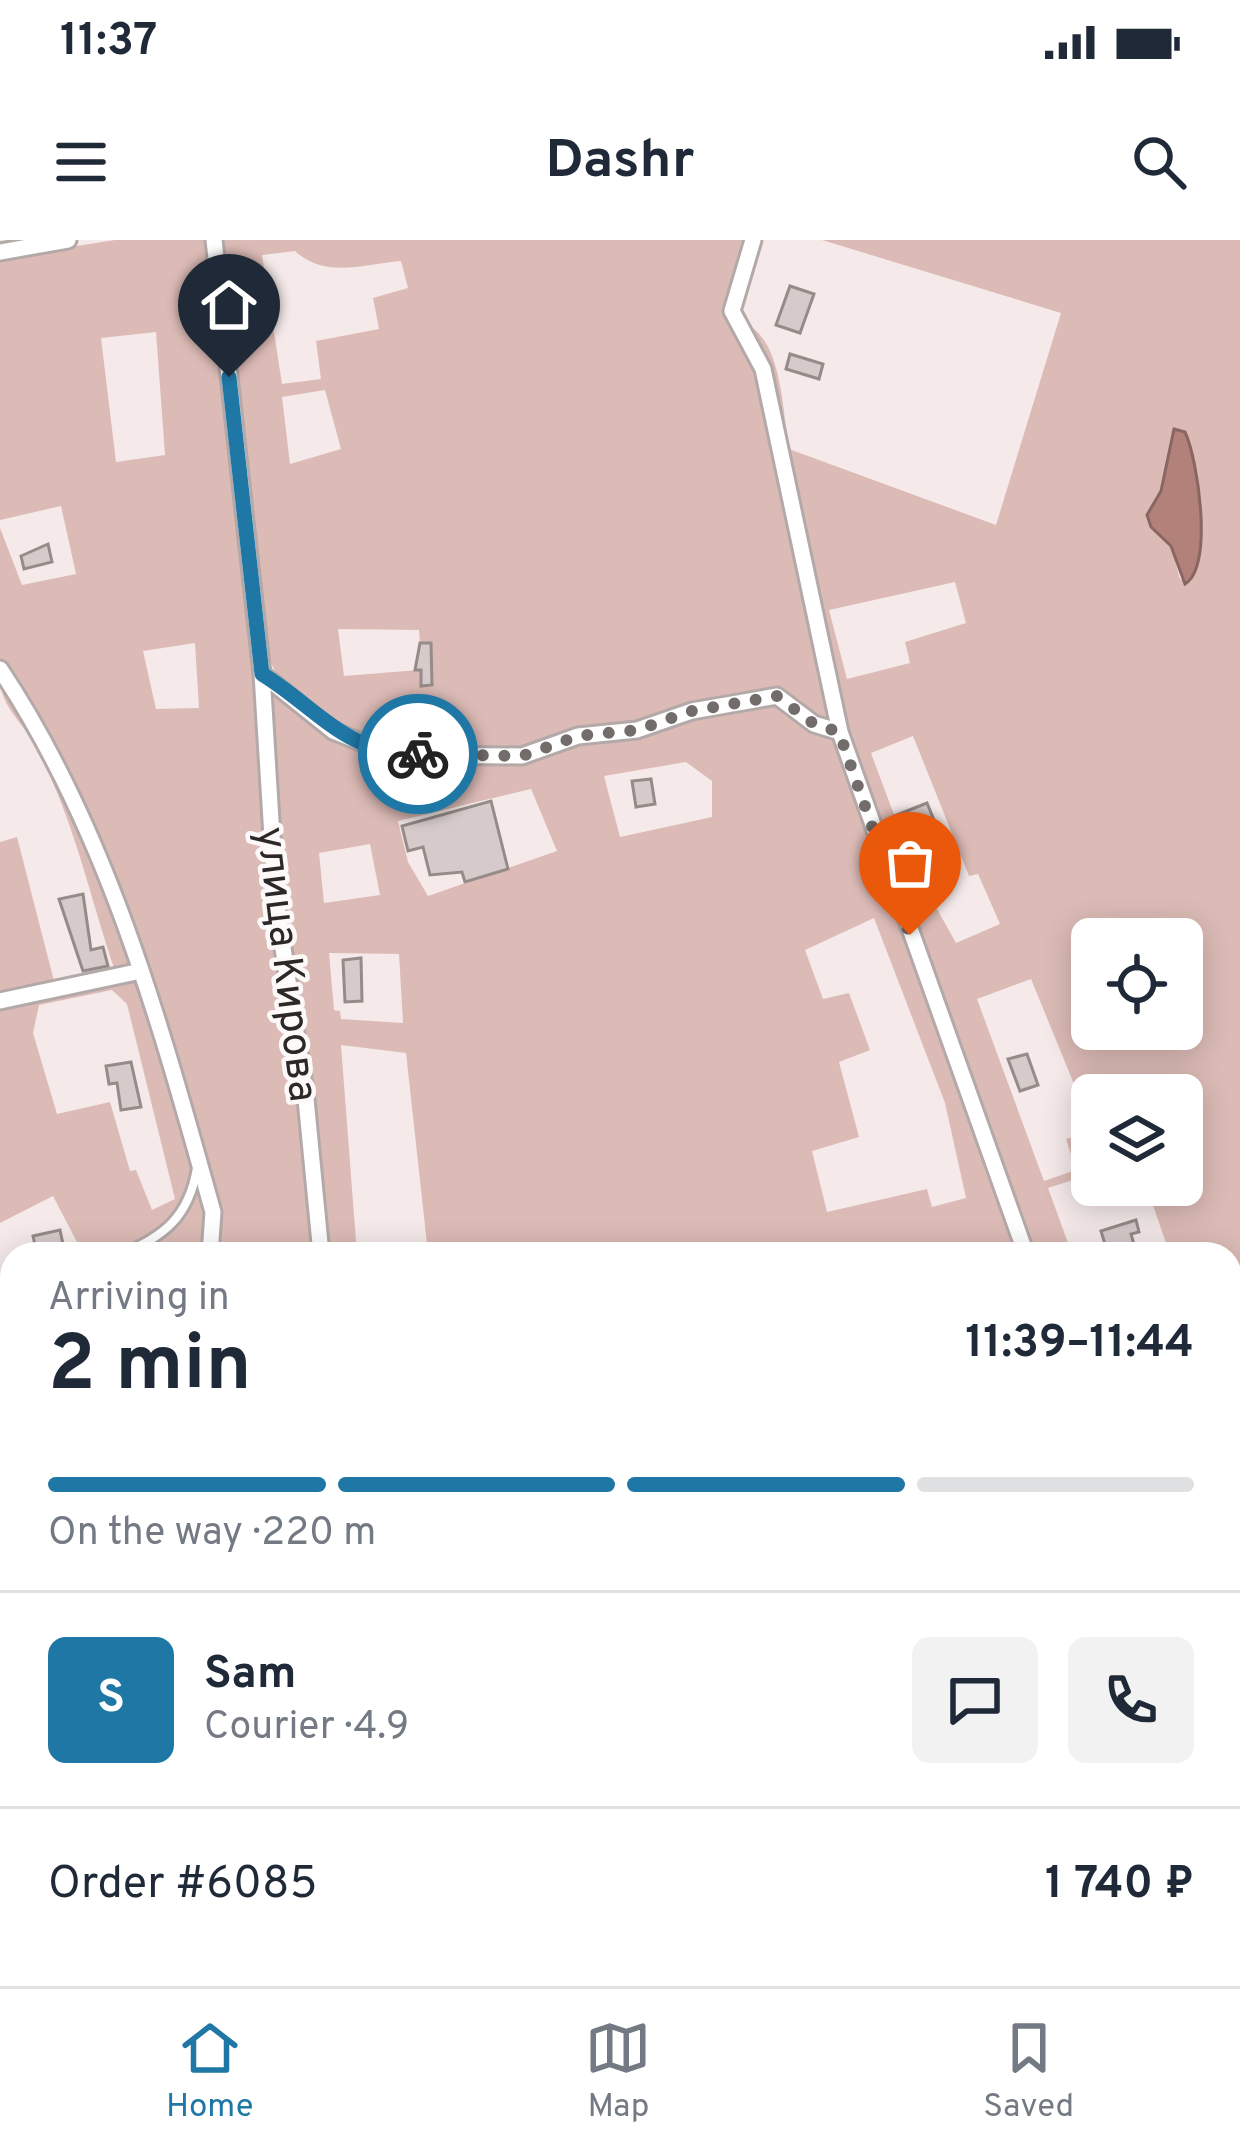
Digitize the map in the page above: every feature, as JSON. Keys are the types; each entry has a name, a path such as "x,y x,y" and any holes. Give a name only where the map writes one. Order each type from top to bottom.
{"street":[{"path":"0,252 68,240"},
{"name":"улица Кирова","path":"214,240 262,674 276,902 306,1100 320,1242"},
{"path":"753,240 732,311 763,369 839,732 1022,1242"},
{"path":"0,669 55,760 128,925 213,1212 211,1242"},
{"path":"262,674 333,731 388,753 522,756 578,736 637,730 692,711 777,696 814,724 839,732"},
{"path":"0,1001 141,971"}],"lane":[{"path":"144,1242 174,1226 194,1190 199,1161"}],"shaded area":[{"path":"115,240 206,240 211,250 218,355 255,660 281,986 306,1134 315,1242 213,1242 216,1212 133,917 108,882 0,661 0,528 22,585 76,574 61,506 0,520 0,258","holes":["156,332 165,455 116,462 101,338","195,643 199,708 156,709 143,651"]},
{"path":"221,240 747,240 725,315 759,375 834,726 787,698 571,743 454,755 403,752 361,741 313,709 280,678 265,648","holes":["295,251 332,267 401,261 408,288 373,298 379,329 316,341 321,379 282,384 262,255","325,390 341,449 290,464 282,397","338,629 419,630 420,643 431,643 431,669 344,676"]},
{"path":"822,240 1240,240 1240,1242 1166,1242 1153,1206 1203,1206 1203,1074 1071,1077 1031,979 977,999 1044,1181 1071,1172 1071,1181 1048,1188 1068,1242 1027,1242 839,713 773,413 742,322 756,330 773,359 789,449 996,525 1061,313","holes":["1174,430 1202,530 1191,582 1180,579 1171,546 1151,527 1147,515 1161,491","955,582 966,623 905,642 910,663 847,679 829,610","913,736 969,876 978,874 1000,924 956,943 913,866 871,753"]},
{"path":"1174,429 1185,432 1190,446 1201,512 1199,557 1185,584 1171,546 1151,527 1147,515 1161,491"},
{"path":"0,676 53,763 90,864 125,929 209,1214 206,1242 77,1242 53,1196 0,1223 0,842 17,837 54,981 114,968 57,793 31,739 6,703","holes":["112,990 127,1004 175,1199 152,1210 136,1170 130,1171 110,1102 57,1114 33,1033 39,1005"]},
{"path":"267,679 349,743 524,758 694,713 776,699 838,737 1019,1242 427,1242 406,1053 341,1045 356,1242 324,1242 285,937","holes":["686,762 712,781 712,817 620,837 604,776","531,789 557,851 428,896 408,862 398,821","370,844 380,895 324,903 319,853","874,918 945,1103 966,1198 932,1207 927,1189 827,1212 812,1151 859,1137 839,1062 870,1050 849,993 823,999 805,950","329,953 399,954 403,1023 341,1019 340,1011 334,1010"]}],"building":[{"path":"790,286 814,294 800,333 776,325"},
{"path":"790,354 823,364 819,379 786,369"},
{"path":"48,544 52,562 24,569 21,556"},
{"path":"420,643 431,643 432,685 421,686 421,670 415,670"},
{"path":"651,779 655,804 636,807 632,781"},
{"path":"491,801 508,869 465,882 462,872 430,875 423,847 408,851 402,826"},
{"path":"927,803 943,842 915,852 894,816"},
{"path":"83,894 91,950 103,947 108,966 83,971 59,899"},
{"path":"361,958 362,1001 345,1002 343,960"},
{"path":"1027,1054 1038,1085 1020,1091 1008,1059"},
{"path":"131,1062 141,1107 121,1110 117,1083 109,1084 106,1066"},
{"path":"1136,1220 1139,1232 1131,1234 1133,1242 1104,1242 1101,1231"},
{"path":"60,1230 63,1242 34,1242 33,1236"}],"way so far":[{"path":"418,754 522,756 578,736 637,730 692,711 777,696 814,724 839,732 910,935"}],"route":[{"path":"229,377 262,674 333,731 388,753 418,754"}]}
